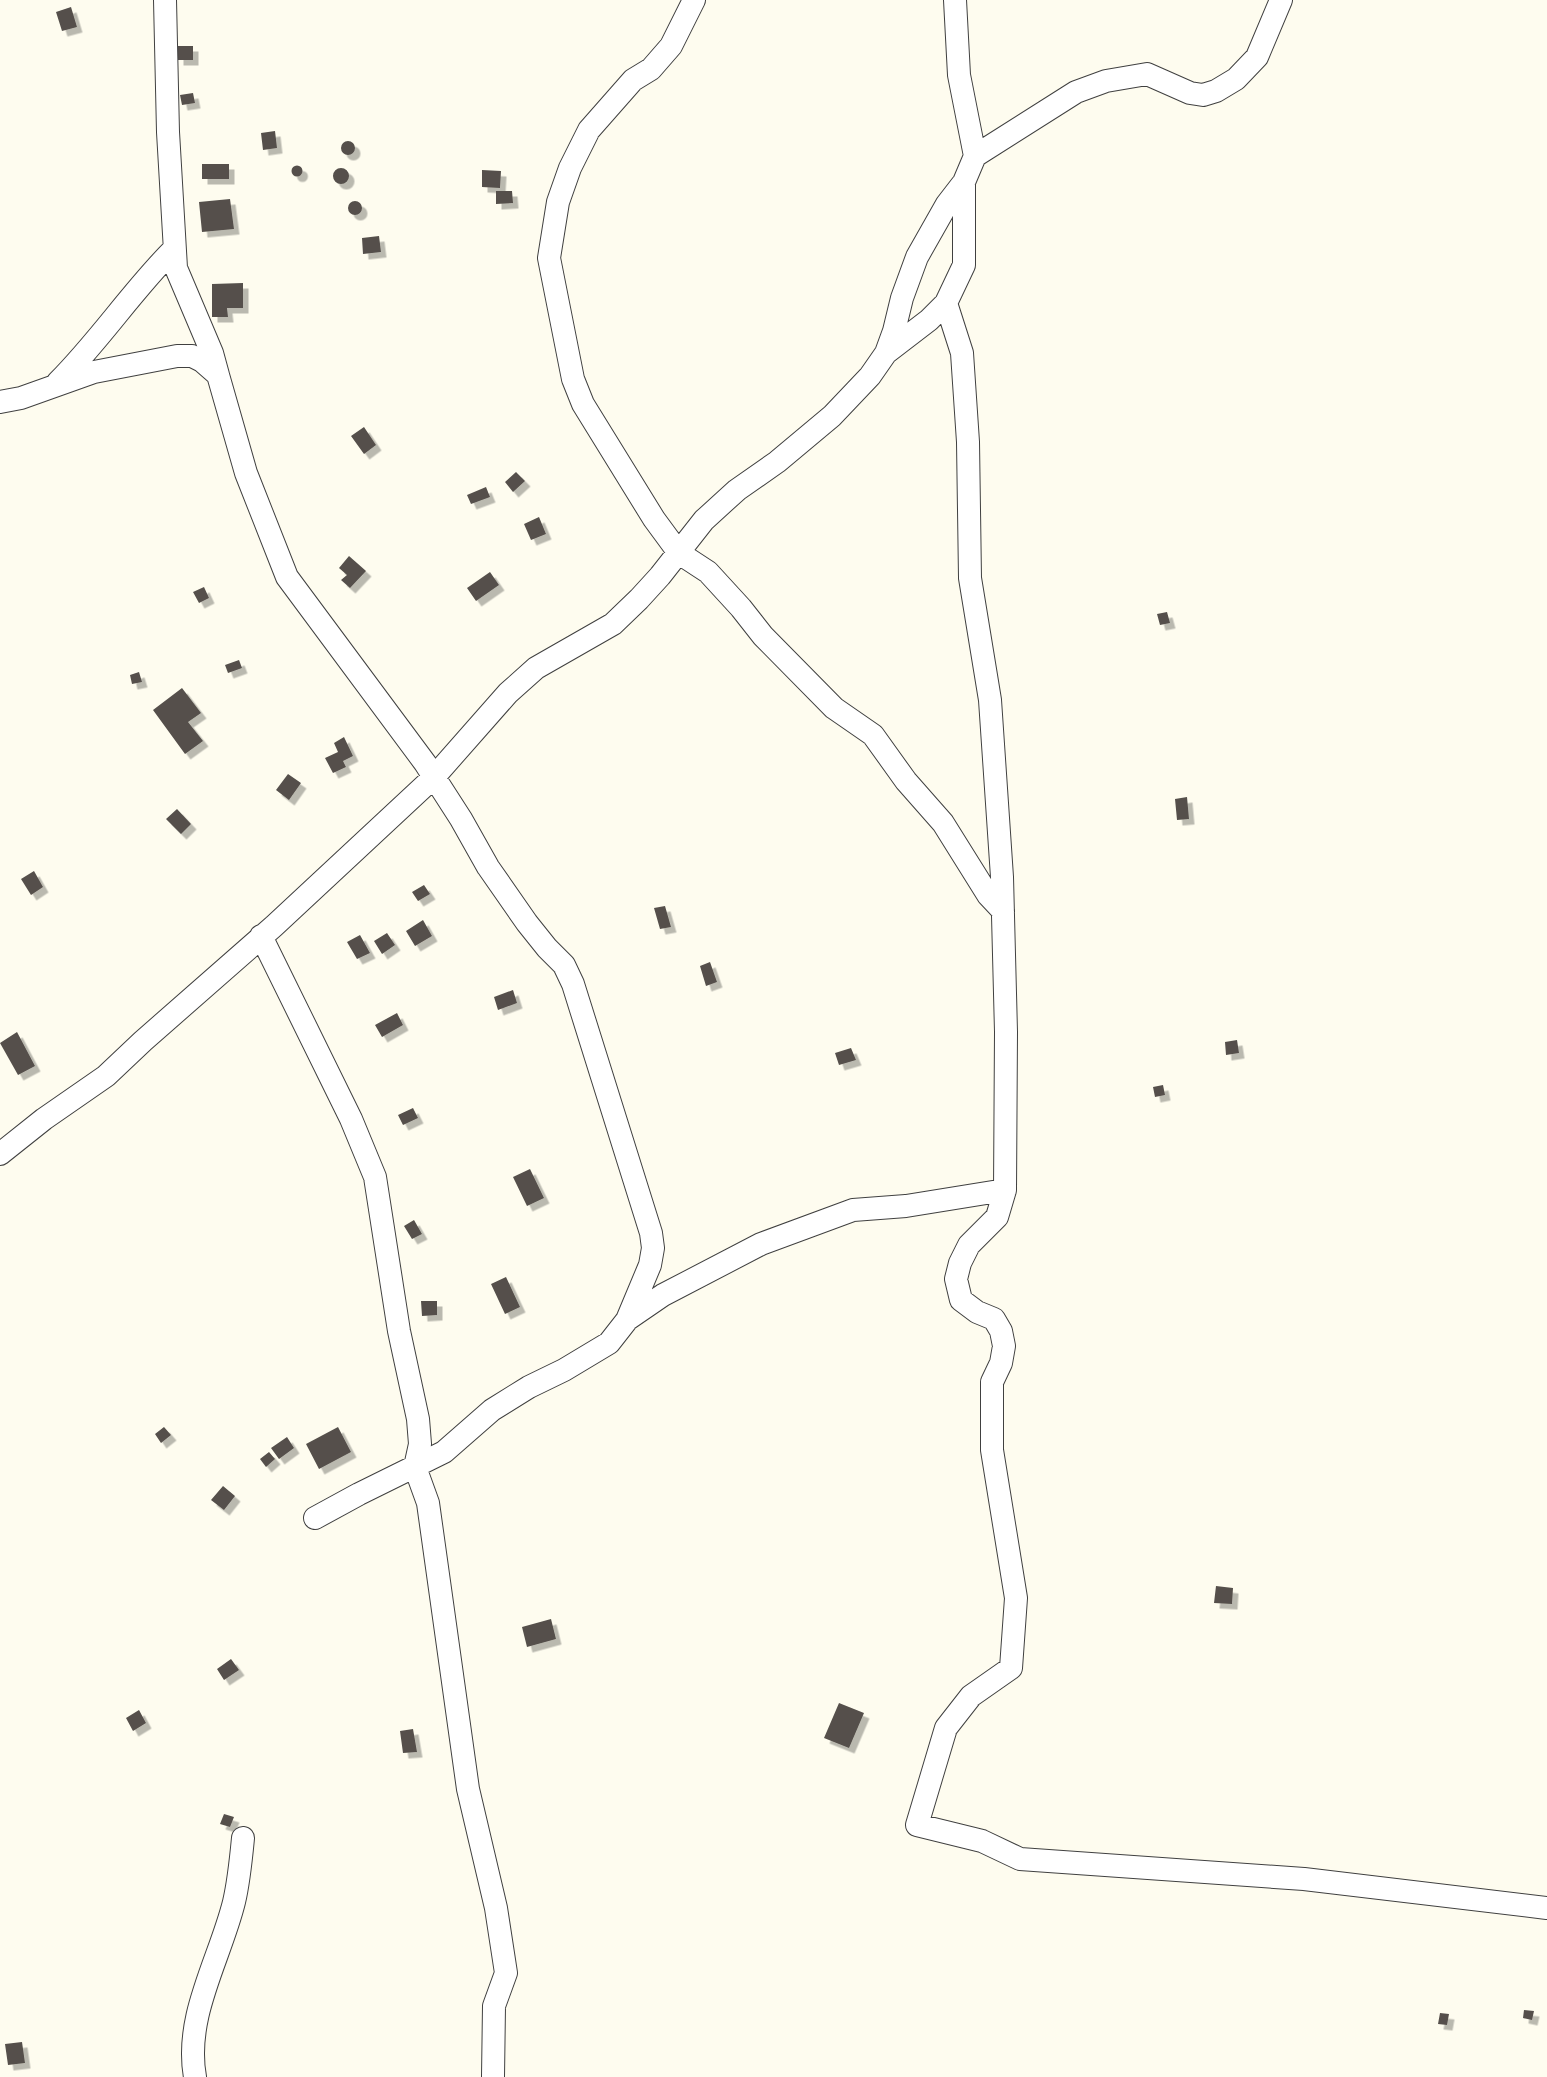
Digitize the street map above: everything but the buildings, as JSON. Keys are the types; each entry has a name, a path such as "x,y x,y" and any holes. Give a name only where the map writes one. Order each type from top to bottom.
{"street":[{"path":"165,0 173,250 176,268 212,352 246,473 287,577 434,777 488,867 527,922 564,965 573,984 651,1233 653,1248 650,1265 627,1320 609,1343 564,1370 519,1392 492,1410 444,1452 315,1518"},
{"path":"694,0 671,46 651,69 633,80 590,129 570,168 558,202 549,258 573,379 583,404 654,519 679,553 708,572 763,636 834,708 873,735 906,781 943,823 988,895 1003,911"},
{"path":"0,1154 44,1119 106,1076 261,936 434,777 508,693 536,668 613,624 639,599 704,520 737,490 777,462 832,416 870,376 886,353 917,257 947,204 964,182 975,156 959,75 956,0"},
{"path":"975,156 1076,92 1106,81 1148,74 1190,93 1203,95 1216,91 1236,79 1257,57 1281,0"},
{"path":"886,353 929,320 946,303 964,265 966,241 964,182"},
{"path":"54,386 78,362 154,269 173,250"},
{"path":"946,303 962,353 968,441 970,578 990,700 1003,911 1006,1032 1005,1190 997,1217 969,1245 960,1263 956,1279 961,1300 977,1312 994,1320 1001,1331 1004,1347 1001,1363 992,1382 992,1450 1016,1598 1011,1668 971,1696 946,1728 917,1825 982,1841 1020,1859 1304,1879 1547,1908"},
{"path":"0,402 21,398 94,372 177,356 192,356 202,361 218,375"},
{"path":"261,936 351,1119 375,1177 399,1331 418,1419 420,1444 415,1467 428,1503 468,1789 496,1908 506,1973 494,2006 493,2077"},
{"path":"627,1320 663,1295 761,1244 853,1210 906,1206 1005,1190"},
{"path":"195,2077 193,2047 201,2000 234,1902 243,1838"}]}
